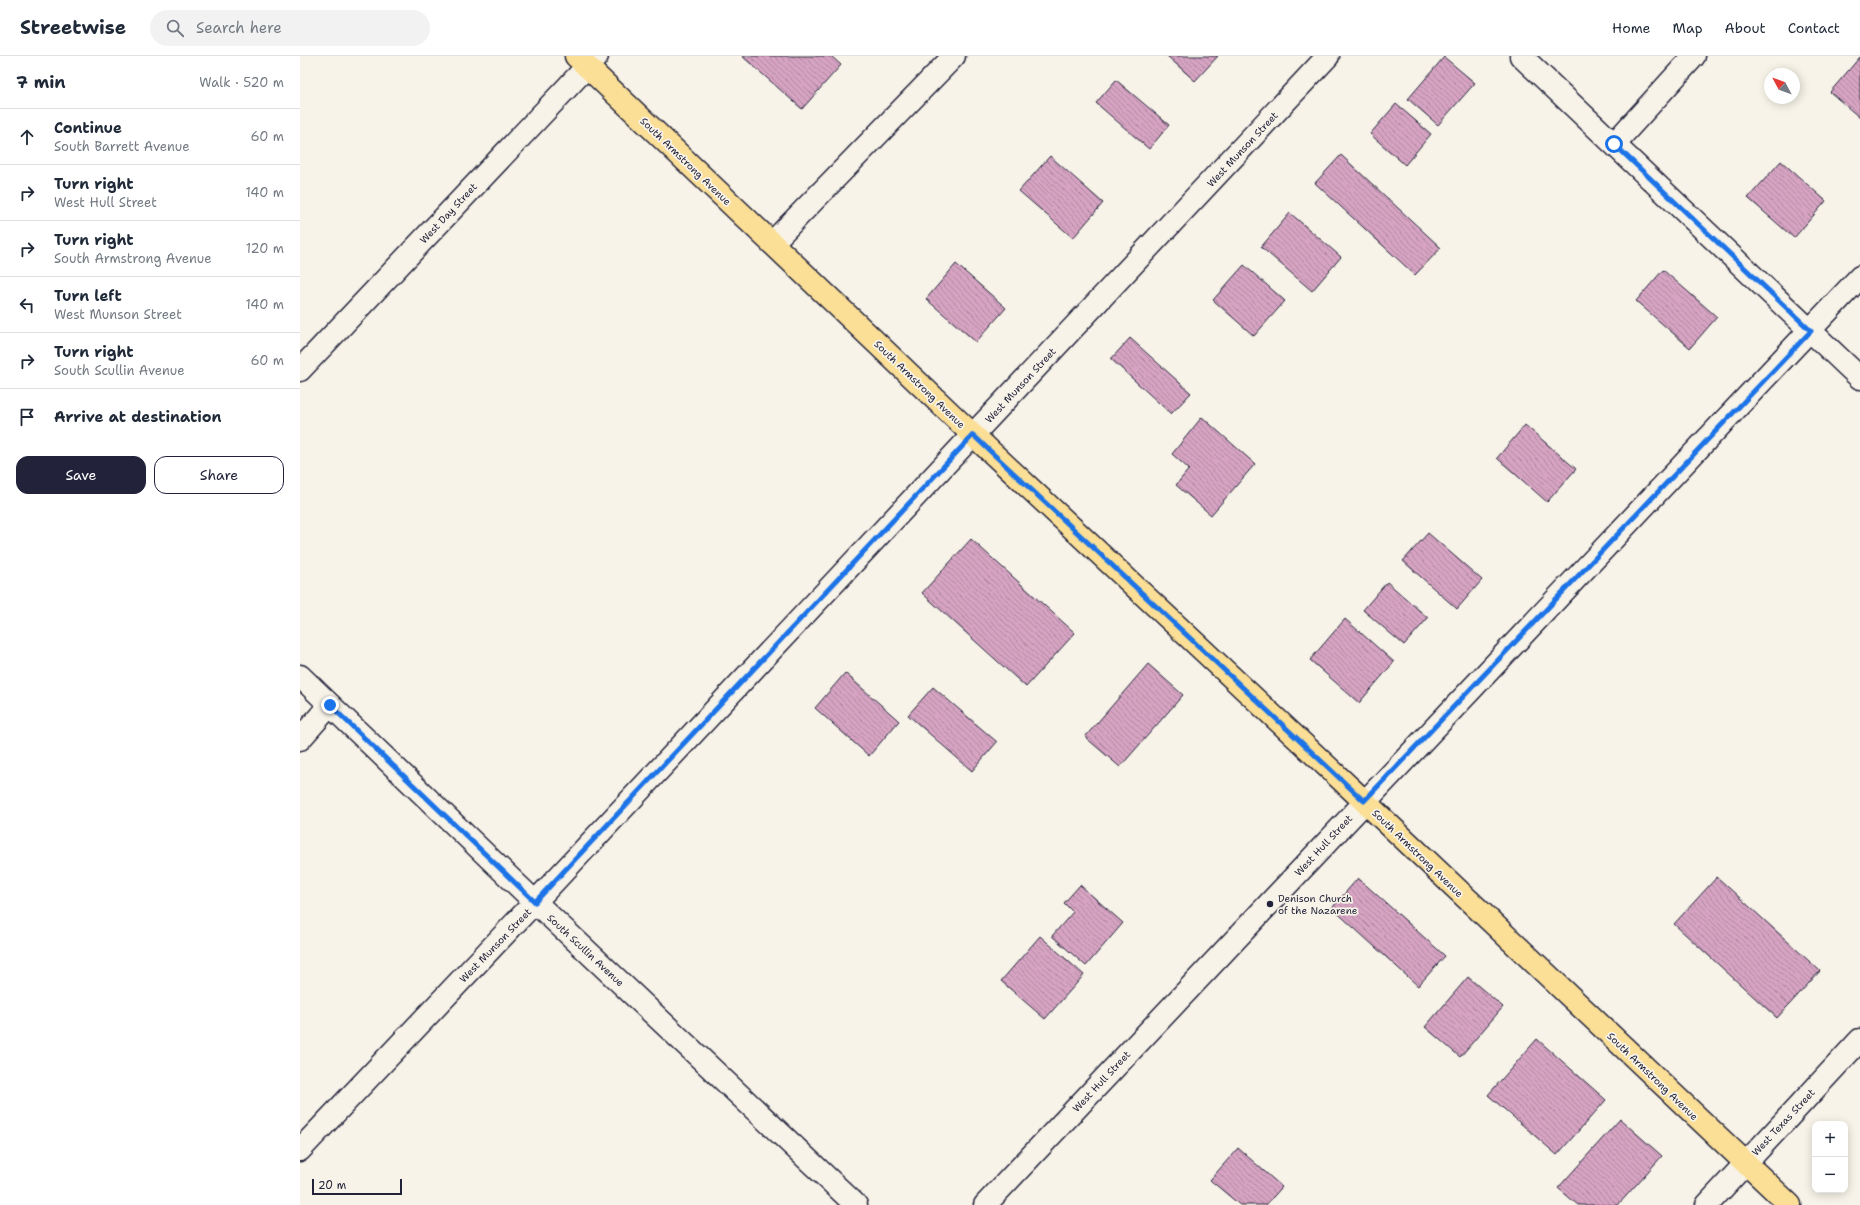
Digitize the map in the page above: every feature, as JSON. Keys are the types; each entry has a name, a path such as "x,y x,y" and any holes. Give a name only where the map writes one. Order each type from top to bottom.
{"main road":[{"name":"South Armstrong Avenue","path":"586,59 772,243 973,435 1364,801 1745,1164 1790,1205"}],"street":[{"path":"772,243 954,56"},
{"name":"West Munson Street","path":"300,1150 535,902 1328,56"},
{"path":"1521,56 1860,378"},
{"path":"1614,144 1694,56"},
{"name":"West Day Street","path":"300,370 586,59"},
{"name":"West Hull Street","path":"984,1205 1364,801 1811,331 1860,277"},
{"name":"South Scullin Avenue","path":"300,676 535,902 856,1205"},
{"path":"300,739 330,705"},
{"name":"West Texas Street","path":"1707,1205 1860,1040"}],"building":[{"path":"742,56 831,56 841,65 802,109"},
{"path":"1167,56 1218,56 1195,81"},
{"path":"1444,57 1475,83 1438,125 1408,99"},
{"path":"1860,57 1860,118 1830,92"},
{"path":"1116,80 1169,125 1149,149 1096,103"},
{"path":"1396,104 1431,134 1405,165 1370,134"},
{"path":"1341,155 1441,248 1415,275 1315,183"},
{"path":"1050,156 1103,203 1073,238 1019,191"},
{"path":"1781,161 1826,201 1794,238 1748,198"},
{"path":"1290,213 1341,257 1312,291 1261,247"},
{"path":"956,264 1006,308 976,342 926,299"},
{"path":"1244,265 1285,301 1254,336 1213,300"},
{"path":"1663,270 1717,317 1690,348 1636,301"},
{"path":"1130,338 1191,393 1171,414 1111,359"},
{"path":"1202,417 1255,464 1211,515 1176,485 1189,469 1172,454"},
{"path":"1525,425 1576,469 1547,502 1497,458"},
{"path":"1428,533 1482,580 1457,609 1403,561"},
{"path":"971,539 1075,633 1026,687 922,593"},
{"path":"1387,582 1428,618 1404,645 1363,610"},
{"path":"1345,619 1394,662 1359,703 1310,660"},
{"path":"1148,664 1183,695 1120,767 1085,737"},
{"path":"845,673 899,721 869,756 815,708"},
{"path":"933,687 997,742 972,771 908,715"},
{"path":"1717,877 1820,971 1777,1018 1674,924"},
{"path":"1358,878 1445,956 1418,986 1332,908"},
{"path":"1080,885 1123,923 1086,966 1052,936 1073,912 1064,903"},
{"path":"1040,936 1084,975 1045,1019 1001,981"},
{"path":"1468,977 1503,1007 1460,1057 1425,1027"},
{"path":"1537,1039 1606,1100 1557,1155 1488,1095"},
{"path":"1620,1119 1662,1156 1618,1205 1578,1205 1558,1188"},
{"path":"1238,1148 1282,1187 1266,1205 1240,1205 1210,1180"}],"place":[{"name":"Denison Church of the Nazarene","path":"1270,904"}],"route":[{"path":"330,705 535,902 973,435 1364,801 1811,331 1614,144"}]}
